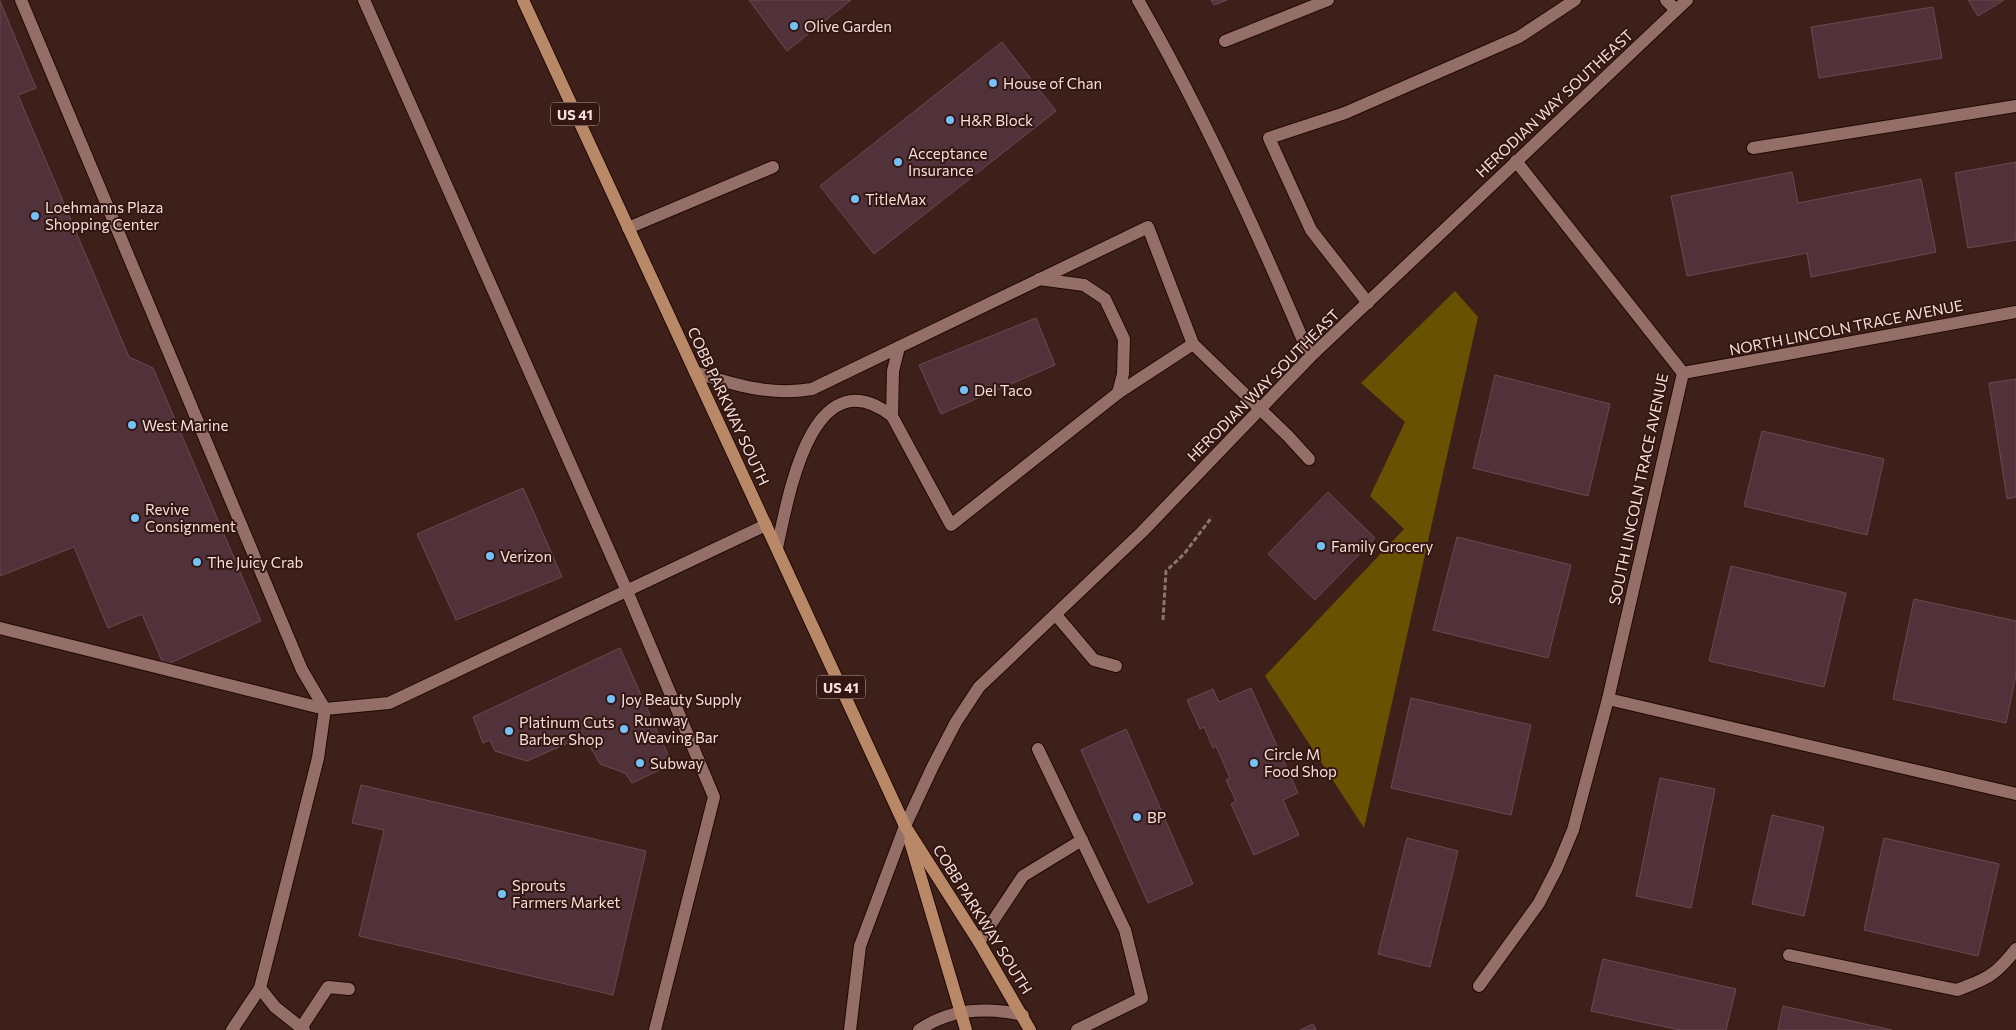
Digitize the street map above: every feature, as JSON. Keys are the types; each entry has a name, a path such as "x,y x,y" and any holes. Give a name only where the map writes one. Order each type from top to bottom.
{"main road":[{"name":"COBB PARKWAY SOUTH","path":"522,0 905,826 979,942 1030,1030"},
{"name":"COBB PARKWAY SOUTH","path":"905,826 966,1030"}],"street":[{"path":"21,0 302,670 325,709 318,758 260,988 232,1030"},
{"path":"364,0 627,590 714,797 655,1030"},
{"path":"1138,0 1170,56 1242,199 1310,357"},
{"path":"1225,41 1328,0"},
{"path":"1368,303 1311,230 1269,138 1345,113 1520,37 1575,0"},
{"path":"1666,0 1676,10"},
{"name":"HERODIAN WAY SOUTHEAST","path":"850,1030 860,946 905,826 932,766 956,722 979,687 1142,532 1310,357 1687,0"},
{"path":"1753,148 2016,106"},
{"name":"SOUTH LINCOLN TRACE AVENUE","path":"1479,986 1538,903 1557,868 1573,830 1608,699 1683,373 1516,161"},
{"path":"628,228 773,167"},
{"path":"695,372 732,385 772,392 795,392 812,389 1148,227 1193,344 1288,436 1309,459"},
{"path":"1039,279 1084,285 1105,299 1124,339 1123,374 1118,393"},
{"name":"NORTH LINCOLN TRACE AVENUE","path":"1683,373 2016,312"},
{"path":"777,548 789,492 800,459 814,429 824,415 835,406 847,402 860,402 882,408 892,416 951,525 1118,393 1193,344"},
{"path":"892,416 892,371 899,346"},
{"path":"0,628 325,709 389,703 766,525"},
{"path":"1056,615 1094,660 1116,666"},
{"path":"1608,699 2016,794"},
{"path":"1038,749 1125,930 1142,998 1077,1030"},
{"path":"979,942 1023,876 1082,840"},
{"path":"1789,954 1957,990 1980,981 2001,969 2016,949"},
{"path":"260,988 275,1008 302,1029 328,987 349,989"},
{"path":"919,1030 940,1018 961,1012 999,1010 1023,1015"}],"path":[{"path":"1163,620 1166,571 1184,554 1212,517"}],"shaded area":[{"path":"1455,291 1478,317 1364,828 1265,676 1404,529 1370,496 1405,422 1361,383"}],"building":[{"name":"Olive Garden","path":"749,0 851,0 787,51"},
{"path":"1211,0 1227,0 1214,5"},
{"path":"1968,0 2004,0 1978,16"},
{"name":"Loehmanns Plaza Shopping Center","path":"0,1 36,88 18,95 129,357 153,368 261,621 164,666 142,614 108,628 74,547 0,576"},
{"path":"1933,7 1942,58 1819,78 1811,27"},
{"path":"1002,42 1056,111 874,254 820,186"},
{"path":"2016,162 2016,240 1968,248 1955,173"},
{"path":"1792,172 1798,203 1921,179 1936,252 1811,277 1807,253 1687,276 1671,196"},
{"name":"Del Taco","path":"1036,318 1055,365 941,414 919,365"},
{"path":"1495,375 1610,404 1588,496 1473,468"},
{"path":"2016,379 2016,497 2007,499 1989,383"},
{"path":"1762,431 1884,459 1867,535 1744,506"},
{"name":"Verizon","path":"523,488 562,577 456,620 417,534"},
{"name":"Family Grocery","path":"1328,492 1375,538 1315,600 1268,554"},
{"path":"1457,537 1571,565 1548,658 1433,630"},
{"path":"1731,566 1846,593 1824,687 1709,661"},
{"path":"1914,599 2016,621 2016,675 2006,723 1893,699"},
{"path":"620,648 672,764 632,783 625,773 600,764 584,736 527,761 495,751 490,740 483,743 473,717"},
{"name":"Circle M Food Shop","path":"1251,688 1298,793 1283,800 1299,835 1254,855 1231,804 1236,801 1226,780 1230,778 1216,746 1213,748 1204,727 1200,729 1187,700 1213,689 1219,702"},
{"path":"1411,698 1531,725 1511,815 1391,788"},
{"name":"BP","path":"1126,729 1193,884 1148,903 1081,750"},
{"path":"1660,778 1715,789 1691,908 1636,896"},
{"name":"Sprouts Farmers Market","path":"361,785 646,851 613,995 359,936 384,830 352,823"},
{"path":"1772,815 1824,827 1804,916 1752,904"},
{"path":"1407,838 1458,851 1430,967 1378,954"},
{"path":"1884,838 1999,864 1978,956 1864,930"},
{"path":"1603,959 1736,989 1726,1030 1680,1030 1591,1011"},
{"path":"1783,1006 1892,1030 1778,1030"},
{"path":"1313,1024 1316,1030 1300,1030"}],"place":[{"name":"Olive Garden","path":"794,26"},
{"name":"House of Chan","path":"993,83"},
{"name":"H&R Block","path":"950,120"},
{"name":"Acceptance Insurance","path":"898,162"},
{"name":"TitleMax","path":"855,199"},
{"name":"Loehmanns Plaza Shopping Center","path":"35,216"},
{"name":"Del Taco","path":"964,390"},
{"name":"West Marine","path":"132,425"},
{"name":"Revive Consignment","path":"135,518"},
{"name":"Family Grocery","path":"1321,546"},
{"name":"Verizon","path":"490,556"},
{"name":"The Juicy Crab","path":"197,562"},
{"name":"Joy Beauty Supply","path":"611,699"},
{"name":"Runway Weaving Bar","path":"624,729"},
{"name":"Platinum Cuts Barber Shop","path":"509,731"},
{"name":"Subway","path":"640,763"},
{"name":"Circle M Food Shop","path":"1254,763"},
{"name":"BP","path":"1137,817"},
{"name":"Sprouts Farmers Market","path":"502,894"}]}
